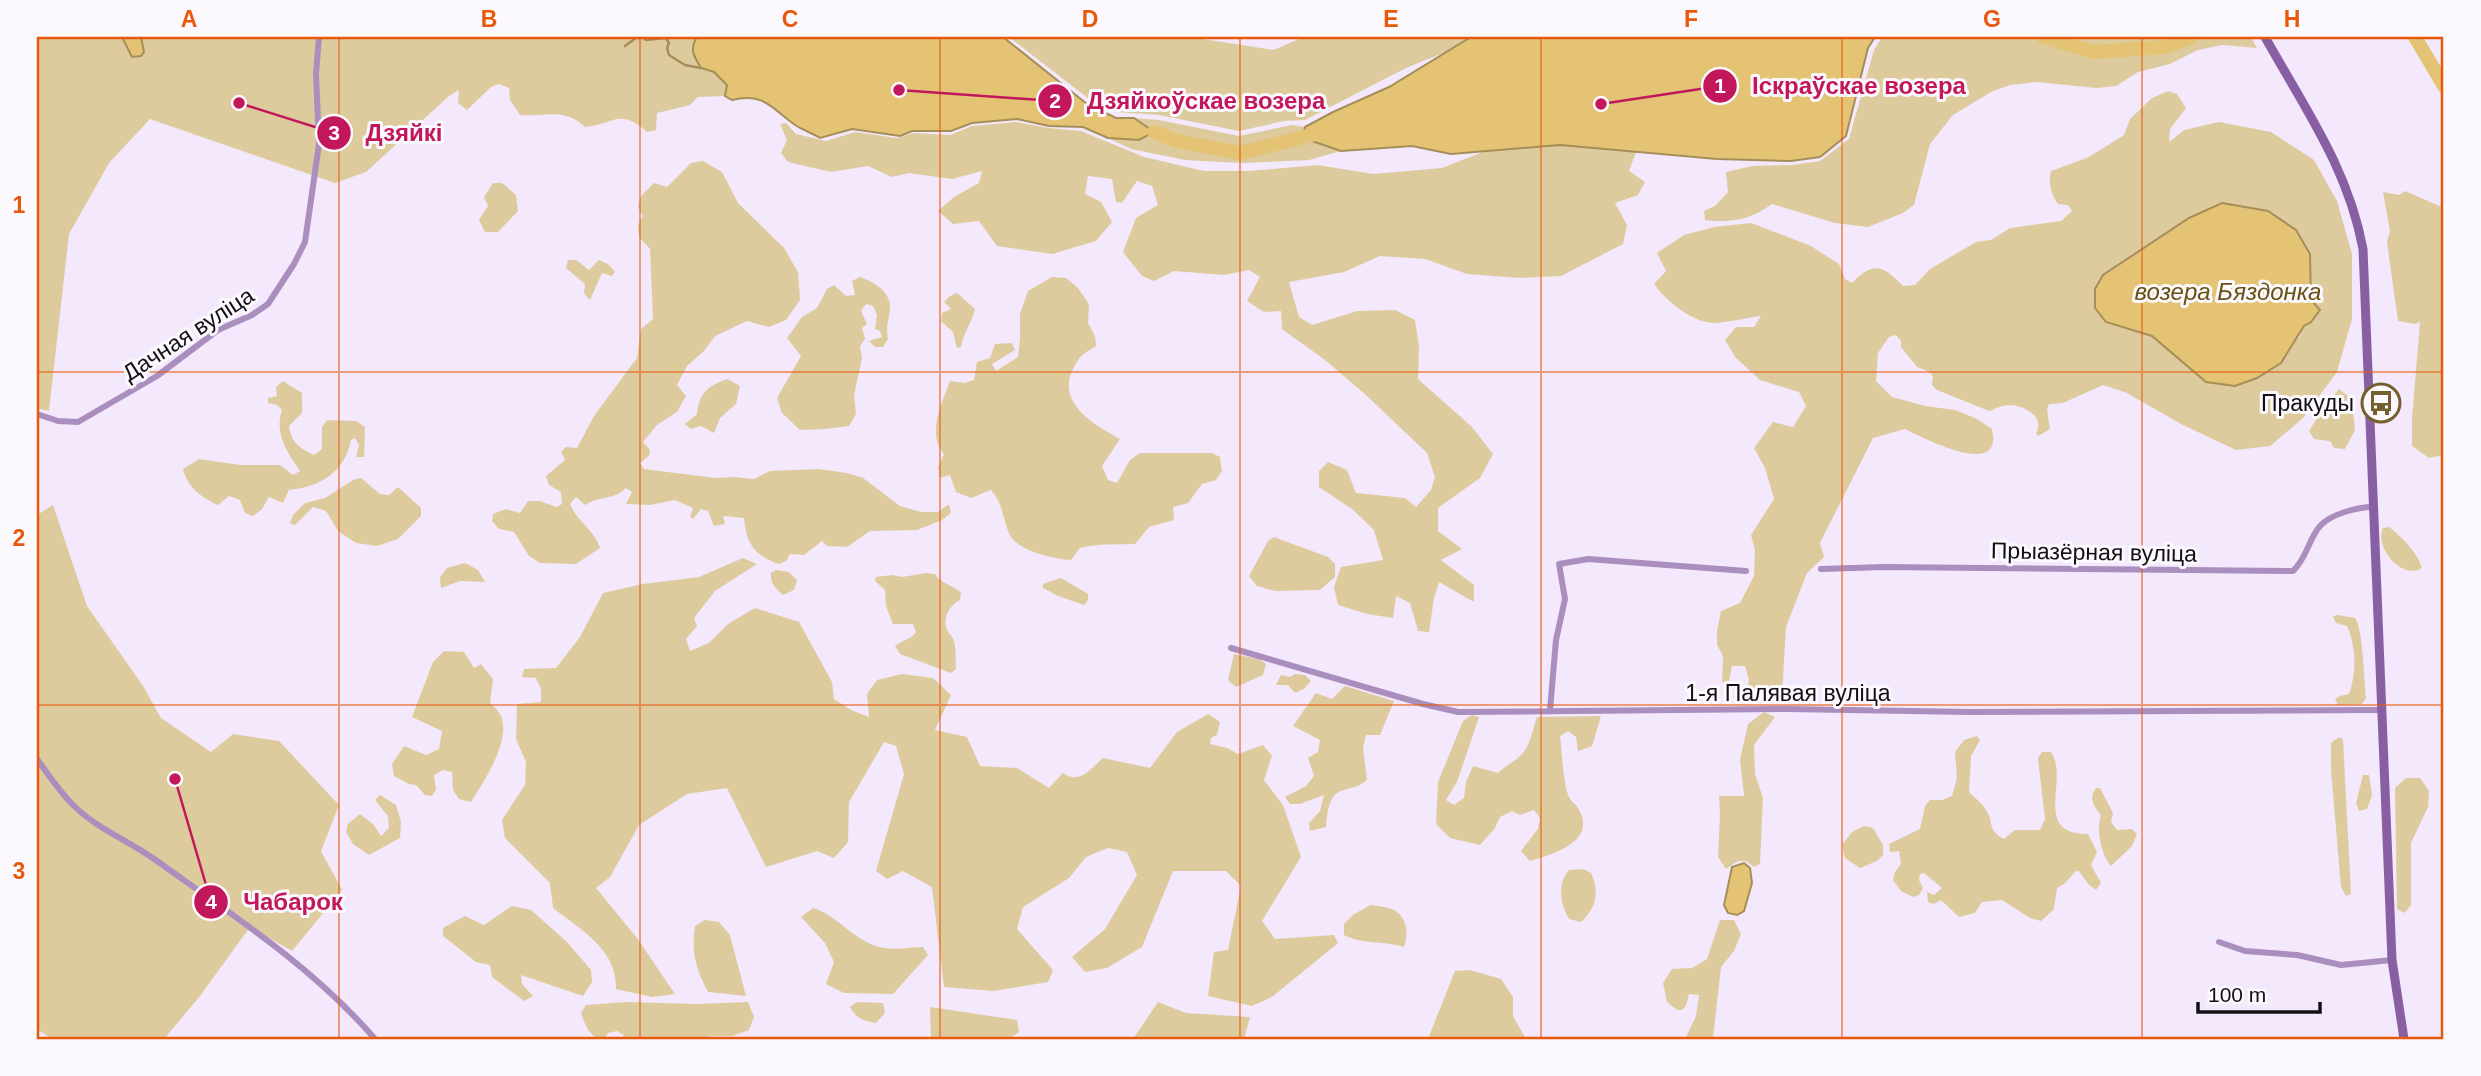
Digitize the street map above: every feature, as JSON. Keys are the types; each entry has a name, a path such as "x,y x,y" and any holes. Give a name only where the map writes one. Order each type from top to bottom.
{"main road":[{"path":"2265,37 2332,155 2356,215 2365,284 2392,960 2404,1039"}],"street":[{"name":"Дачная вуліца","path":"37,414 58,421 78,422 157,376 218,330 252,315 268,304 305,242 319,144 316,74 319,37"},
{"name":"Прыазёрная вуліца","path":"1821,569 1884,567 2293,570 2301,564 2319,526 2359,507 2373,507"},
{"path":"1550,710 1556,640 1565,599 1559,564 1588,559 1746,570"},
{"name":"1-я Палявая вуліца","path":"1230,649 1458,712 1787,709 1970,712 2381,710"},
{"path":"37,759 72,805 97,825 149,856 275,945 317,979 375,1039"},
{"path":"2220,942 2245,951 2297,955 2342,965 2392,960"}],"shaded area":[{"path":"37,37 697,37 693,49 701,68 714,72 727,85 725,96 698,97 690,105 657,113 656,130 647,132 630,120 623,119 585,127 562,115 520,115 510,100 509,88 499,84 491,87 467,110 458,103 459,90 449,96 366,172 335,183 150,119 109,163 69,234 49,411 37,408"},
{"path":"1009,37 1190,37 1274,50 1303,37 1471,37 1453,49 1406,68 1305,120 1284,121 1239,131 1159,115 1116,112 1089,99"},
{"path":"1882,37 2251,37 2257,48 2222,45 2198,50 2170,64 2138,72 2116,86 2097,88 2036,82 2010,85 1991,92 1953,115 1930,144 1914,205 1903,213 1868,227 1835,223 1772,204 1756,214 1740,219 1705,220 1704,211 1715,206 1728,192 1726,172 1752,166 1820,161 1849,139 1874,50"},
{"path":"2168,91 2177,94 2186,108 2170,129 2169,142 2184,130 2219,122 2271,132 2314,160 2337,201 2352,254 2352,319 2337,372 2303,418 2270,446 2236,450 2181,424 2127,393 2103,385 2063,403 2049,404 2047,410 2050,429 2038,436 2036,417 2022,408 2008,405 1989,411 1937,390 1932,385 1933,377 1930,372 1917,367 1901,347 1901,341 1896,335 1889,337 1878,353 1876,381 1892,397 1925,406 1955,410 1977,419 1992,429 1992,445 1982,453 1960,452 1905,429 1873,438 1820,543 1824,557 1807,573 1786,627 1782,696 1766,701 1750,700 1746,696 1749,680 1745,666 1732,666 1728,686 1722,682 1723,656 1717,645 1721,611 1740,603 1754,576 1755,550 1751,535 1774,499 1765,468 1754,448 1773,422 1793,427 1806,406 1799,392 1760,380 1735,357 1725,340 1736,327 1754,327 1761,316 1715,323 1689,315 1666,298 1654,284 1666,271 1657,253 1684,235 1714,227 1751,223 1811,246 1839,264 1845,279 1852,283 1866,271 1878,268 1890,274 1903,286 1915,285 1930,269 1976,242 1991,240 2010,228 2061,221 2072,211 2068,205 2058,204 2054,197 2050,184 2051,171 2089,157 2124,135 2130,119 2152,98","holes":["2189,218 2310,280 2311,322 2304,326 2299,338 2170,351 2152,336 2106,322 2095,307 2103,275"]},
{"path":"1134,118 1159,120 1239,136 1292,125 1305,127 1303,138 1341,151 1309,160 1241,163 1185,160 1131,149 1108,138 1139,140 1153,132"},
{"path":"1016,122 1081,131 1144,157 1204,171 1249,171 1318,165 1373,174 1442,168 1488,150 1560,145 1636,152 1629,171 1645,182 1638,195 1615,203 1627,225 1623,244 1561,276 1520,278 1467,274 1425,259 1380,256 1344,272 1289,282 1299,317 1312,325 1357,311 1395,310 1415,320 1419,347 1418,379 1472,427 1493,454 1480,478 1438,508 1438,531 1462,549 1441,560 1474,585 1474,602 1439,582 1429,632 1418,631 1410,603 1396,596 1393,618 1338,605 1334,587 1341,567 1383,560 1374,530 1352,509 1319,487 1319,471 1328,462 1347,470 1356,493 1405,498 1416,507 1431,490 1435,477 1427,453 1366,395 1325,360 1282,329 1281,311 1264,312 1247,301 1260,277 1249,270 1224,275 1174,271 1154,281 1142,276 1123,252 1136,218 1158,205 1152,186 1137,181 1122,203 1116,202 1112,179 1088,176 1085,194 1101,202 1112,222 1096,241 1052,254 997,246 979,221 953,224 938,211 954,197 979,183 982,171 952,179 909,173 892,177 868,166 831,172 788,162 781,153 787,140 780,124 786,123 796,134 826,141 855,132 897,138 913,133 950,135 972,126"},
{"path":"703,161 722,172 738,203 784,248 798,272 800,300 786,320 769,327 747,321 715,336 704,351 687,366 677,385 686,396 677,412 657,425 643,442 650,450 649,456 640,463 644,469 715,478 754,479 770,471 819,469 847,473 863,478 900,506 921,512 938,512 949,504 951,513 942,520 917,530 870,531 847,547 827,546 822,541 804,555 790,554 786,561 779,564 753,548 744,518 723,516 725,524 714,526 708,511 701,509 693,519 690,517 693,508 675,500 650,505 626,504 632,492 626,488 616,495 585,505 576,497 570,504 600,548 576,564 540,563 529,556 514,532 499,529 492,521 493,514 506,509 520,513 528,501 540,501 556,507 562,504 561,492 549,485 546,476 565,460 561,452 566,447 577,448 594,416 637,358 641,329 653,319 650,249 639,237 638,225 643,216 638,207 641,196 654,183 667,187 691,163"},
{"path":"493,183 502,183 516,195 518,211 498,232 485,232 479,220 488,206 484,197"},
{"path":"2405,191 2444,208 2444,455 2429,458 2412,446 2420,322 2415,324 2398,321 2387,242 2390,231 2383,192 2399,195"},
{"path":"568,260 576,260 589,270 599,260 608,264 615,272 612,276 602,273 590,300 584,293 585,284 566,268"},
{"path":"860,277 879,287 889,299 888,339 883,347 875,347 869,341 882,337 880,331 875,329 877,315 873,306 866,304 861,311 867,324 862,328 865,339 860,346 862,358 854,395 856,414 849,426 800,430 782,413 777,398 801,356 787,338 802,317 817,308 827,289 834,285 846,296 855,295 852,281"},
{"path":"1052,277 1066,278 1078,288 1089,304 1088,323 1095,336 1096,346 1082,355 1075,365 1069,381 1070,392 1080,412 1120,439 1102,466 1108,480 1117,483 1130,460 1140,453 1212,453 1220,457 1222,471 1216,480 1202,484 1188,503 1173,507 1174,520 1149,527 1135,544 1080,548 1071,560 1045,556 1018,544 1008,531 1000,505 991,490 971,498 956,492 950,475 940,478 938,468 944,454 936,437 937,418 950,381 965,383 974,380 977,362 990,358 995,344 1012,343 1015,350 992,364 996,371 1018,357 1020,314 1028,291"},
{"path":"957,293 975,309 961,347 957,348 953,332 941,321 942,313 951,309 944,302"},
{"path":"727,379 740,386 736,404 720,418 714,433 701,426 691,429 685,424 697,414 702,396 715,384"},
{"path":"283,381 302,393 302,413 289,426 297,444 314,455 322,449 322,427 327,420 356,421 365,427 364,457 356,457 359,445 355,438 351,440 343,461 329,476 311,485 289,490 283,503 269,497 262,509 253,516 245,513 240,500 229,496 218,505 201,495 188,482 183,469 199,459 240,465 280,465 293,475 300,471 286,450 281,435 282,410 277,405 268,403 268,398 277,396 276,387"},
{"path":"2339,389 2352,399 2355,430 2345,449 2334,448 2330,441 2314,439 2309,431"},
{"path":"361,478 380,494 389,495 398,487 421,508 421,516 398,539 377,546 356,543 338,531 326,511 313,507 295,525 290,523 293,515 305,503 325,498 353,480"},
{"path":"53,505 87,606 143,686 161,718 211,752 233,734 279,741 339,805 321,851 342,890 292,951 250,927 200,996 164,1039 52,1039 37,1029 37,515"},
{"path":"2389,527 2408,545 2422,568 2406,570 2392,560 2382,544 2381,536 2383,528"},
{"path":"1274,537 1328,557 1335,564 1335,577 1320,590 1275,591 1257,586 1249,576 1268,541"},
{"path":"743,558 757,564 715,591 694,618 697,626 686,639 690,651 709,643 728,624 755,608 799,622 832,682 834,699 851,710 869,717 867,694 877,680 902,674 933,678 951,695 935,730 967,737 980,766 1017,768 1049,788 1063,773 1080,776 1103,758 1150,768 1177,732 1208,714 1220,722 1217,735 1211,738 1210,744 1238,754 1263,745 1272,756 1264,780 1283,805 1301,857 1262,921 1275,939 1334,935 1338,943 1272,997 1252,1006 1208,996 1214,952 1228,950 1241,886 1226,871 1173,871 1142,947 1107,968 1085,972 1072,957 1105,929 1137,875 1127,852 1108,848 1086,857 1069,878 1023,907 1017,929 1053,970 1048,982 994,991 944,987 932,887 903,871 887,879 876,871 904,774 896,746 884,742 849,802 848,842 834,858 817,851 766,867 727,788 687,794 639,825 610,877 596,888 637,938 675,994 652,997 616,989 615,975 604,952 586,933 553,908 550,883 505,838 502,820 525,785 526,762 516,739 517,704 541,702 541,689 536,678 522,677 524,669 556,668 580,637 603,593 643,584 699,577"},
{"path":"465,563 478,570 485,582 460,581 441,588 440,577 447,568"},
{"path":"776,570 789,572 797,580 794,590 783,595 776,588 771,573"},
{"path":"935,574 961,593 960,600 953,605 946,617 947,630 953,639 955,650 956,669 951,673 900,654 895,646 916,632 913,624 893,624 886,606 885,590 875,581 876,577"},
{"path":"1061,578 1088,594 1084,605 1043,588 1043,584"},
{"path":"2333,616 2355,618 2358,624 2366,698 2362,704 2338,705 2335,699 2349,694 2354,668 2350,634 2347,626 2336,623"},
{"path":"444,651 464,652 474,668 481,664 493,679 490,703 500,714 503,726 495,760 471,802 459,799 453,790 452,772 443,770 434,775 436,789 432,796 425,795 416,785 394,776 392,764 404,746 426,755 439,749 442,731 412,717 433,662"},
{"path":"1234,654 1259,659 1266,664 1263,675 1236,687 1228,680"},
{"path":"1295,674 1305,675 1311,681 1304,689 1295,693 1288,685 1276,685 1281,675 1290,677"},
{"path":"1345,686 1394,701 1380,735 1366,735 1363,748 1367,780 1337,793 1329,806 1326,827 1310,831 1309,823 1320,811 1324,795 1300,804 1290,804 1285,797 1306,786 1314,776 1308,758 1318,752 1320,740 1293,726 1316,693 1332,699"},
{"path":"1764,712 1775,717 1754,745 1755,774 1763,798 1760,864 1754,867 1746,861 1738,861 1726,869 1718,857 1719,796 1744,796 1740,759 1748,724"},
{"path":"1472,715 1479,717 1457,782 1446,800 1454,805 1464,798 1466,782 1473,766 1498,773 1524,752 1537,717 1601,716 1592,746 1578,751 1576,737 1568,731 1560,736 1567,791 1583,821 1582,831 1577,839 1559,851 1530,861 1521,851 1538,829 1540,818 1534,810 1520,815 1512,811 1500,817 1495,828 1480,845 1450,838 1436,824 1438,782 1463,721"},
{"path":"1977,736 1980,740 1971,756 1969,792 1984,807 1995,832 2004,839 2015,830 2040,830 2045,819 2038,758 2042,752 2051,752 2056,764 2056,815 2061,825 2071,832 2088,834 2097,852 2091,865 2101,883 2096,890 2076,871 2057,888 2054,909 2041,921 2030,918 2002,900 1982,902 1975,913 1959,917 1941,900 1934,904 1928,902 1927,892 1934,895 1942,888 1924,873 1920,874 1919,880 1923,888 1919,895 1913,897 1901,891 1893,880 1901,864 1899,851 1890,852 1889,844 1920,829 1925,806 1930,800 1942,800 1952,796 1957,778 1955,752 1964,740"},
{"path":"2339,737 2343,739 2351,894 2346,896 2341,887 2331,770 2331,743"},
{"path":"2363,775 2369,775 2372,795 2367,809 2359,811 2356,803"},
{"path":"2406,778 2420,778 2429,791 2428,807 2411,843 2411,905 2405,913 2397,909 2395,788"},
{"path":"2096,788 2100,788 2113,813 2111,822 2117,830 2132,829 2137,834 2132,846 2111,866 2100,842 2101,815 2092,799"},
{"path":"380,795 396,805 401,822 400,838 369,855 353,844 346,832 348,824 360,814 373,824 381,836 389,828 388,816 375,800"},
{"path":"1864,826 1873,828 1883,845 1883,855 1877,861 1860,868 1845,858 1842,845 1852,832"},
{"path":"1583,869 1591,873 1596,893 1590,911 1581,922 1569,919 1562,901 1561,888 1569,870"},
{"path":"1371,905 1392,909 1402,917 1406,931 1404,947 1358,940 1344,935 1344,924 1354,914"},
{"path":"512,906 531,910 567,942 591,970 592,982 583,996 521,975 522,984 533,996 524,1001 492,977 490,965 476,962 443,936 443,928 465,916 484,925"},
{"path":"813,908 865,941 894,949 923,947 928,955 893,994 844,993 826,984 834,962 825,943 801,917"},
{"path":"705,920 719,922 730,935 746,996 708,992 694,953 695,926"},
{"path":"1720,920 1734,920 1741,934 1734,951 1721,967 1713,1038 1685,1039 1696,1016 1699,995 1689,994 1686,1006 1677,1010 1667,1002 1663,983 1672,969 1692,968 1707,959"},
{"path":"1470,970 1501,979 1513,997 1513,1016 1526,1039 1428,1039 1455,971"},
{"path":"627,1002 748,1002 754,1017 749,1030 732,1036 709,1036 704,1039 621,1039 624,1035 617,1031 608,1033 604,1039 595,1037 584,1022 581,1013 586,1005"},
{"path":"857,1002 883,1003 885,1013 876,1023 864,1020 854,1014 850,1007"},
{"path":"1158,1002 1186,1013 1250,1017 1244,1039 1133,1039"},
{"path":"930,1007 1017,1020 1019,1032 1008,1039 931,1039"}],"water":[{"path":"122,37 141,37 144,52 141,56 132,57"},
{"path":"697,37 1003,37 1087,104 1116,118 1134,118 1154,132 1139,140 1108,138 1083,127 1049,126 1017,119 972,123 951,131 912,131 900,136 852,129 820,138 795,125 760,100 732,100 725,96 727,85 714,72 701,68 695,56 693,46"},
{"path":"1471,37 1875,37 1868,48 1846,136 1820,157 1791,161 1717,159 1560,145 1451,154 1412,146 1341,151 1303,138 1305,127 1389,87"},
{"name":"возера Бяздонка","path":"2222,203 2268,211 2296,230 2310,254 2311,300 2320,310 2311,322 2304,326 2281,363 2257,378 2235,386 2206,382 2152,336 2106,322 2095,308 2095,289 2103,275 2189,218"},
{"path":"1744,863 1750,868 1752,883 1744,911 1737,915 1728,913 1724,905 1732,867"}],"waterway":[{"path":"625,46 637,37"},
{"path":"643,37 646,40 666,38 669,55 685,65 701,68"},
{"path":"2043,37 2094,52 2166,47 2191,37"},
{"path":"2415,37 2444,86"},
{"path":"1154,132 1177,141 1240,153 1319,133"}],"place":[{"name":"Дзяйкоўскае возера","path":"899,90"},
{"name":"Дзяйкі","path":"239,103"},
{"name":"Іскраўскае возера","path":"1601,104"},
{"name":"Пракуды","path":"2381,403"},
{"name":"Чабарок","path":"175,779"}]}
